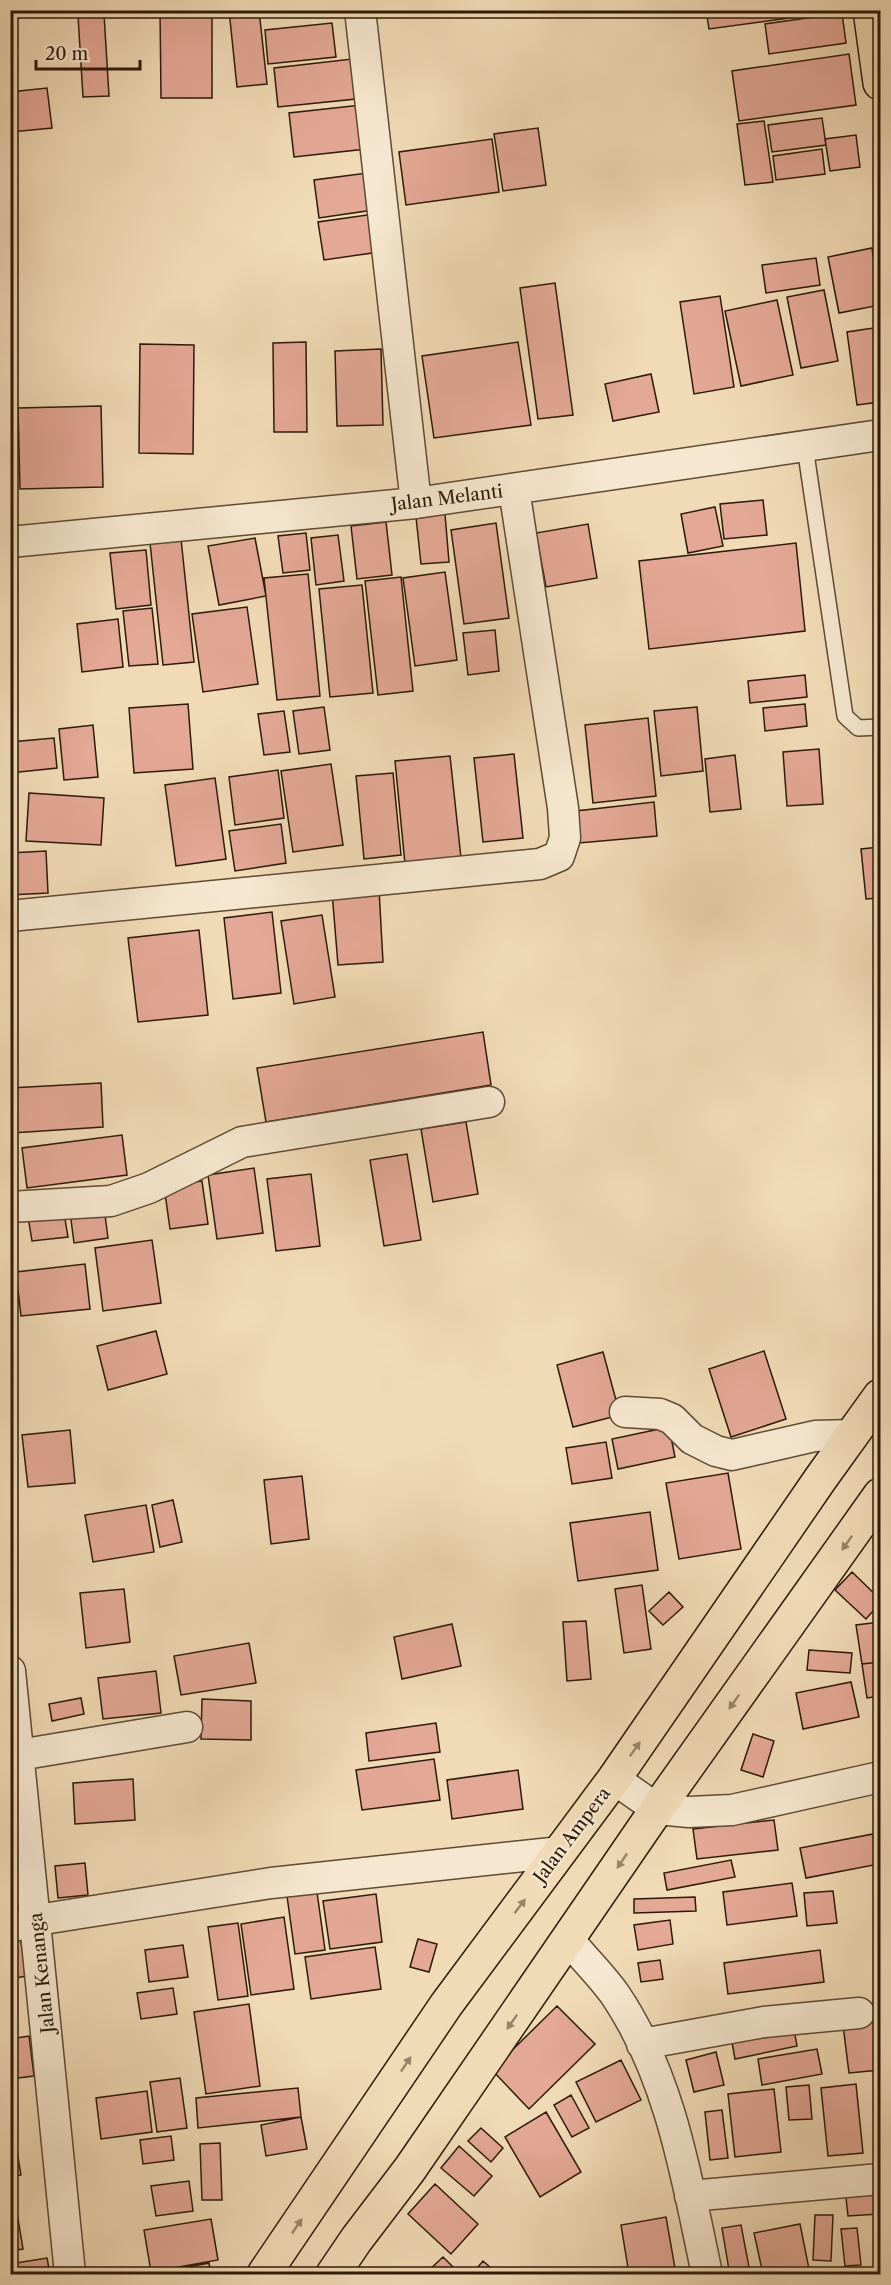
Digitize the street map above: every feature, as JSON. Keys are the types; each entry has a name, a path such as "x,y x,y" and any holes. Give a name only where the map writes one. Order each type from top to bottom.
{"main road":[{"path":"870,10 880,83"},
{"name":"Jalan Ampera","path":"264,2274 446,2005 614,1779 880,1396"},
{"path":"333,2274 410,2169 657,1809 880,1495"}],"street":[{"path":"360,10 416,503"},
{"name":"Jalan Melanti","path":"10,542 416,503 880,435"},
{"path":"10,916 540,864 559,856 565,838 563,807 514,489"},
{"path":"10,1207 111,1201 149,1188 242,1142 489,1102"},
{"path":"624,1412 660,1414 672,1419 692,1439 716,1451 732,1455 815,1436 852,1435"},
{"name":"Jalan Kenanga","path":"10,1671 19,1755 24,1923 70,2274"},
{"path":"19,1755 188,1727"},
{"path":"614,1779 657,1809 689,1812 732,1810 880,1777"},
{"path":"24,1923 271,1883 561,1852"},
{"path":"569,1940 616,1996 642,2044 660,2087 679,2144 707,2274"},
{"path":"642,2044 764,2022 858,2013"},
{"path":"690,2196 880,2179"}],"lane":[{"path":"805,447 845,716 858,728 880,727"}],"building":[{"path":"160,10 212,10 212,98 161,98"},
{"path":"229,10 259,10 267,84 237,87"},
{"path":"706,10 819,10 819,14 709,29"},
{"path":"842,13 846,43 769,54 765,24"},
{"path":"104,14 109,96 83,97 78,16"},
{"path":"332,23 336,57 268,64 265,30"},
{"path":"849,54 856,105 739,121 732,71"},
{"path":"352,59 356,99 278,107 274,68"},
{"path":"47,88 52,128 11,132 10,92"},
{"path":"361,105 366,149 294,157 289,113"},
{"path":"822,118 826,145 772,152 768,125"},
{"path":"764,121 773,182 745,185 737,124"},
{"path":"538,128 546,185 503,191 494,134"},
{"path":"856,135 860,167 830,171 825,139"},
{"path":"492,139 499,192 406,205 399,152"},
{"path":"822,149 825,174 776,180 773,156"},
{"path":"375,172 380,209 319,218 314,180"},
{"path":"374,214 379,252 324,260 318,222"},
{"path":"872,248 880,305 839,313 828,257"},
{"path":"816,258 820,285 766,293 762,265"},
{"path":"555,283 573,415 538,419 520,288"},
{"path":"824,290 838,361 801,368 787,297"},
{"path":"720,296 734,387 694,394 680,302"},
{"path":"777,300 793,375 741,386 725,311"},
{"path":"880,327 880,402 857,405 847,332"},
{"path":"306,342 307,432 274,432 273,343"},
{"path":"518,342 531,425 434,438 422,356"},
{"path":"140,344 194,345 193,454 139,453"},
{"path":"381,349 383,425 337,426 335,351"},
{"path":"651,374 659,412 613,421 605,384"},
{"path":"101,406 103,487 20,489 18,408"},
{"path":"763,500 767,535 724,539 720,504"},
{"path":"715,507 723,546 688,553 681,514"},
{"path":"445,514 449,562 421,564 416,517"},
{"path":"386,522 392,575 357,579 351,526"},
{"path":"496,523 509,618 464,624 451,530"},
{"path":"588,524 597,578 546,587 536,533"},
{"path":"306,533 310,570 283,573 278,536"},
{"path":"338,535 344,581 316,585 311,538"},
{"path":"255,538 266,596 219,605 208,546"},
{"path":"181,539 194,662 163,665 150,543"},
{"path":"796,543 805,631 649,649 639,561"},
{"path":"146,550 151,605 116,609 110,553"},
{"path":"445,572 457,660 415,666 403,578"},
{"path":"308,574 320,696 277,700 264,578"},
{"path":"401,577 413,691 378,695 365,581"},
{"path":"362,585 373,693 330,697 319,589"},
{"path":"247,607 258,684 203,692 192,614"},
{"path":"152,608 158,664 129,666 123,611"},
{"path":"118,619 123,667 82,672 77,624"},
{"path":"495,630 499,671 468,675 463,633"},
{"path":"805,675 807,697 750,703 748,681"},
{"path":"188,704 193,769 134,773 129,708"},
{"path":"805,704 807,726 765,731 763,708"},
{"path":"324,707 330,750 299,754 293,711"},
{"path":"697,707 703,771 661,776 654,711"},
{"path":"284,711 290,752 264,755 258,714"},
{"path":"648,718 656,796 593,803 585,725"},
{"path":"93,725 98,777 64,780 59,729"},
{"path":"54,738 57,768 10,773 10,742"},
{"path":"819,749 823,804 787,806 783,752"},
{"path":"514,754 523,838 483,842 474,758"},
{"path":"735,755 741,809 710,812 705,759"},
{"path":"450,756 461,858 405,864 395,761"},
{"path":"331,764 343,845 293,852 281,771"},
{"path":"278,770 284,818 235,825 229,777"},
{"path":"393,773 401,855 364,859 356,776"},
{"path":"215,778 226,859 176,866 165,785"},
{"path":"29,793 104,798 101,845 26,841"},
{"path":"654,802 657,836 579,843 576,811"},
{"path":"281,824 286,863 235,871 229,831"},
{"path":"880,847 880,898 866,899 861,849"},
{"path":"46,851 48,893 10,895 10,853"},
{"path":"379,889 383,962 338,965 332,892"},
{"path":"272,912 281,993 233,999 224,918"},
{"path":"322,915 335,997 294,1004 281,921"},
{"path":"199,930 208,1015 138,1022 128,938"},
{"path":"483,1032 491,1085 266,1122 257,1068"},
{"path":"101,1083 103,1127 12,1133 10,1088"},
{"path":"466,1122 478,1194 433,1202 421,1129"},
{"path":"122,1135 127,1175 27,1188 22,1148"},
{"path":"407,1154 421,1240 384,1246 370,1160"},
{"path":"254,1168 263,1233 217,1239 208,1175"},
{"path":"311,1174 320,1246 276,1251 267,1179"},
{"path":"202,1181 208,1224 170,1229 164,1186"},
{"path":"63,1207 68,1237 32,1241 27,1211"},
{"path":"104,1207 108,1238 74,1243 70,1212"},
{"path":"152,1240 161,1303 103,1311 95,1248"},
{"path":"85,1264 90,1309 21,1316 16,1272"},
{"path":"156,1331 167,1374 108,1390 97,1346"},
{"path":"764,1351 786,1419 731,1437 709,1369"},
{"path":"603,1352 620,1415 573,1427 557,1365"},
{"path":"669,1427 675,1457 618,1469 612,1439"},
{"path":"70,1430 75,1483 28,1487 22,1435"},
{"path":"606,1442 612,1478 572,1484 566,1448"},
{"path":"728,1473 741,1549 679,1559 666,1483"},
{"path":"302,1476 309,1539 271,1544 264,1480"},
{"path":"173,1500 182,1542 160,1547 152,1505"},
{"path":"146,1505 154,1552 93,1562 85,1515"},
{"path":"650,1512 658,1570 578,1581 570,1523"},
{"path":"852,1572 880,1599 880,1603 866,1619 835,1590"},
{"path":"642,1585 651,1649 624,1653 615,1589"},
{"path":"124,1589 130,1642 86,1648 80,1593"},
{"path":"669,1592 683,1607 663,1625 649,1611"},
{"path":"586,1621 591,1679 567,1681 563,1622"},
{"path":"880,1622 880,1662 862,1664 856,1625"},
{"path":"452,1624 461,1666 402,1679 394,1637"},
{"path":"249,1643 256,1683 181,1695 174,1656"},
{"path":"809,1650 852,1653 850,1673 807,1670"},
{"path":"880,1662 880,1696 867,1698 862,1664"},
{"path":"156,1671 161,1713 103,1719 98,1678"},
{"path":"851,1682 859,1717 803,1729 796,1693"},
{"path":"81,1698 84,1714 52,1721 49,1704"},
{"path":"202,1699 251,1701 251,1740 201,1739"},
{"path":"436,1723 440,1752 369,1761 366,1733"},
{"path":"753,1734 774,1741 763,1777 741,1770"},
{"path":"434,1759 440,1800 362,1810 356,1770"},
{"path":"518,1770 523,1809 452,1819 447,1780"},
{"path":"133,1779 135,1820 75,1824 73,1783"},
{"path":"774,1820 778,1850 697,1859 693,1829"},
{"path":"873,1834 879,1864 806,1878 800,1848"},
{"path":"731,1860 735,1877 667,1890 664,1873"},
{"path":"85,1863 88,1895 58,1898 55,1866"},
{"path":"792,1883 797,1916 727,1925 723,1892"},
{"path":"833,1891 837,1923 807,1926 804,1893"},
{"path":"317,1892 325,1950 295,1954 287,1896"},
{"path":"376,1894 382,1942 330,1949 323,1901"},
{"path":"695,1897 696,1911 634,1913 634,1899"},
{"path":"284,1917 294,1989 251,1995 241,1924"},
{"path":"670,1920 673,1944 638,1950 634,1925"},
{"path":"238,1923 248,1996 218,2000 208,1927"},
{"path":"19,1931 27,1976 10,1979 10,1933"},
{"path":"418,1939 437,1944 429,1972 410,1967"},
{"path":"183,1945 188,1977 149,1982 145,1950"},
{"path":"375,1947 381,1989 311,1999 305,1957"},
{"path":"820,1950 824,1982 728,1994 724,1963"},
{"path":"660,1960 663,1979 641,1982 638,1963"},
{"path":"173,1988 177,2014 141,2019 137,1993"},
{"path":"249,2004 260,2086 206,2094 194,2012"},
{"path":"557,2006 595,2044 529,2109 492,2070"},
{"path":"880,2021 880,2070 849,2073 843,2025"},
{"path":"793,2024 797,2046 735,2059 731,2037"},
{"path":"29,2036 34,2076 10,2079 10,2039"},
{"path":"817,2049 822,2074 762,2085 758,2059"},
{"path":"716,2052 724,2085 694,2092 686,2060"},
{"path":"621,2060 641,2100 596,2122 576,2082"},
{"path":"180,2078 187,2128 157,2132 150,2082"},
{"path":"856,2084 863,2153 828,2156 821,2088"},
{"path":"809,2085 812,2119 789,2120 786,2087"},
{"path":"298,2088 301,2117 198,2128 196,2098"},
{"path":"774,2089 781,2152 735,2157 728,2094"},
{"path":"147,2091 152,2132 101,2139 96,2098"},
{"path":"571,2095 589,2128 572,2137 554,2105"},
{"path":"722,2110 728,2158 710,2160 705,2112"},
{"path":"546,2112 581,2172 540,2197 505,2137"},
{"path":"301,2117 307,2149 266,2156 261,2125"},
{"path":"481,2128 503,2148 491,2162 468,2141"},
{"path":"171,2136 174,2160 143,2164 140,2140"},
{"path":"220,2143 222,2200 202,2200 200,2144"},
{"path":"16,2145 21,2175 10,2177 10,2146"},
{"path":"459,2146 492,2176 474,2196 441,2168"},
{"path":"189,2181 193,2211 156,2216 151,2186"},
{"path":"435,2184 478,2224 451,2254 408,2214"},
{"path":"877,2187 879,2214 848,2216 845,2189"},
{"path":"13,2188 23,2249 10,2251 10,2189"},
{"path":"815,2215 833,2215 831,2261 813,2260"},
{"path":"666,2217 676,2274 629,2274 621,2225"},
{"path":"211,2219 218,2260 151,2272 144,2230"},
{"path":"800,2224 810,2274 763,2274 754,2233"},
{"path":"741,2225 749,2267 729,2270 722,2228"},
{"path":"857,2228 861,2265 845,2266 841,2229"},
{"path":"443,2257 460,2274 425,2274"},
{"path":"47,2258 50,2274 10,2274 10,2264"},
{"path":"483,2261 498,2274 472,2274"},
{"path":"209,2263 211,2274 150,2274"}]}
